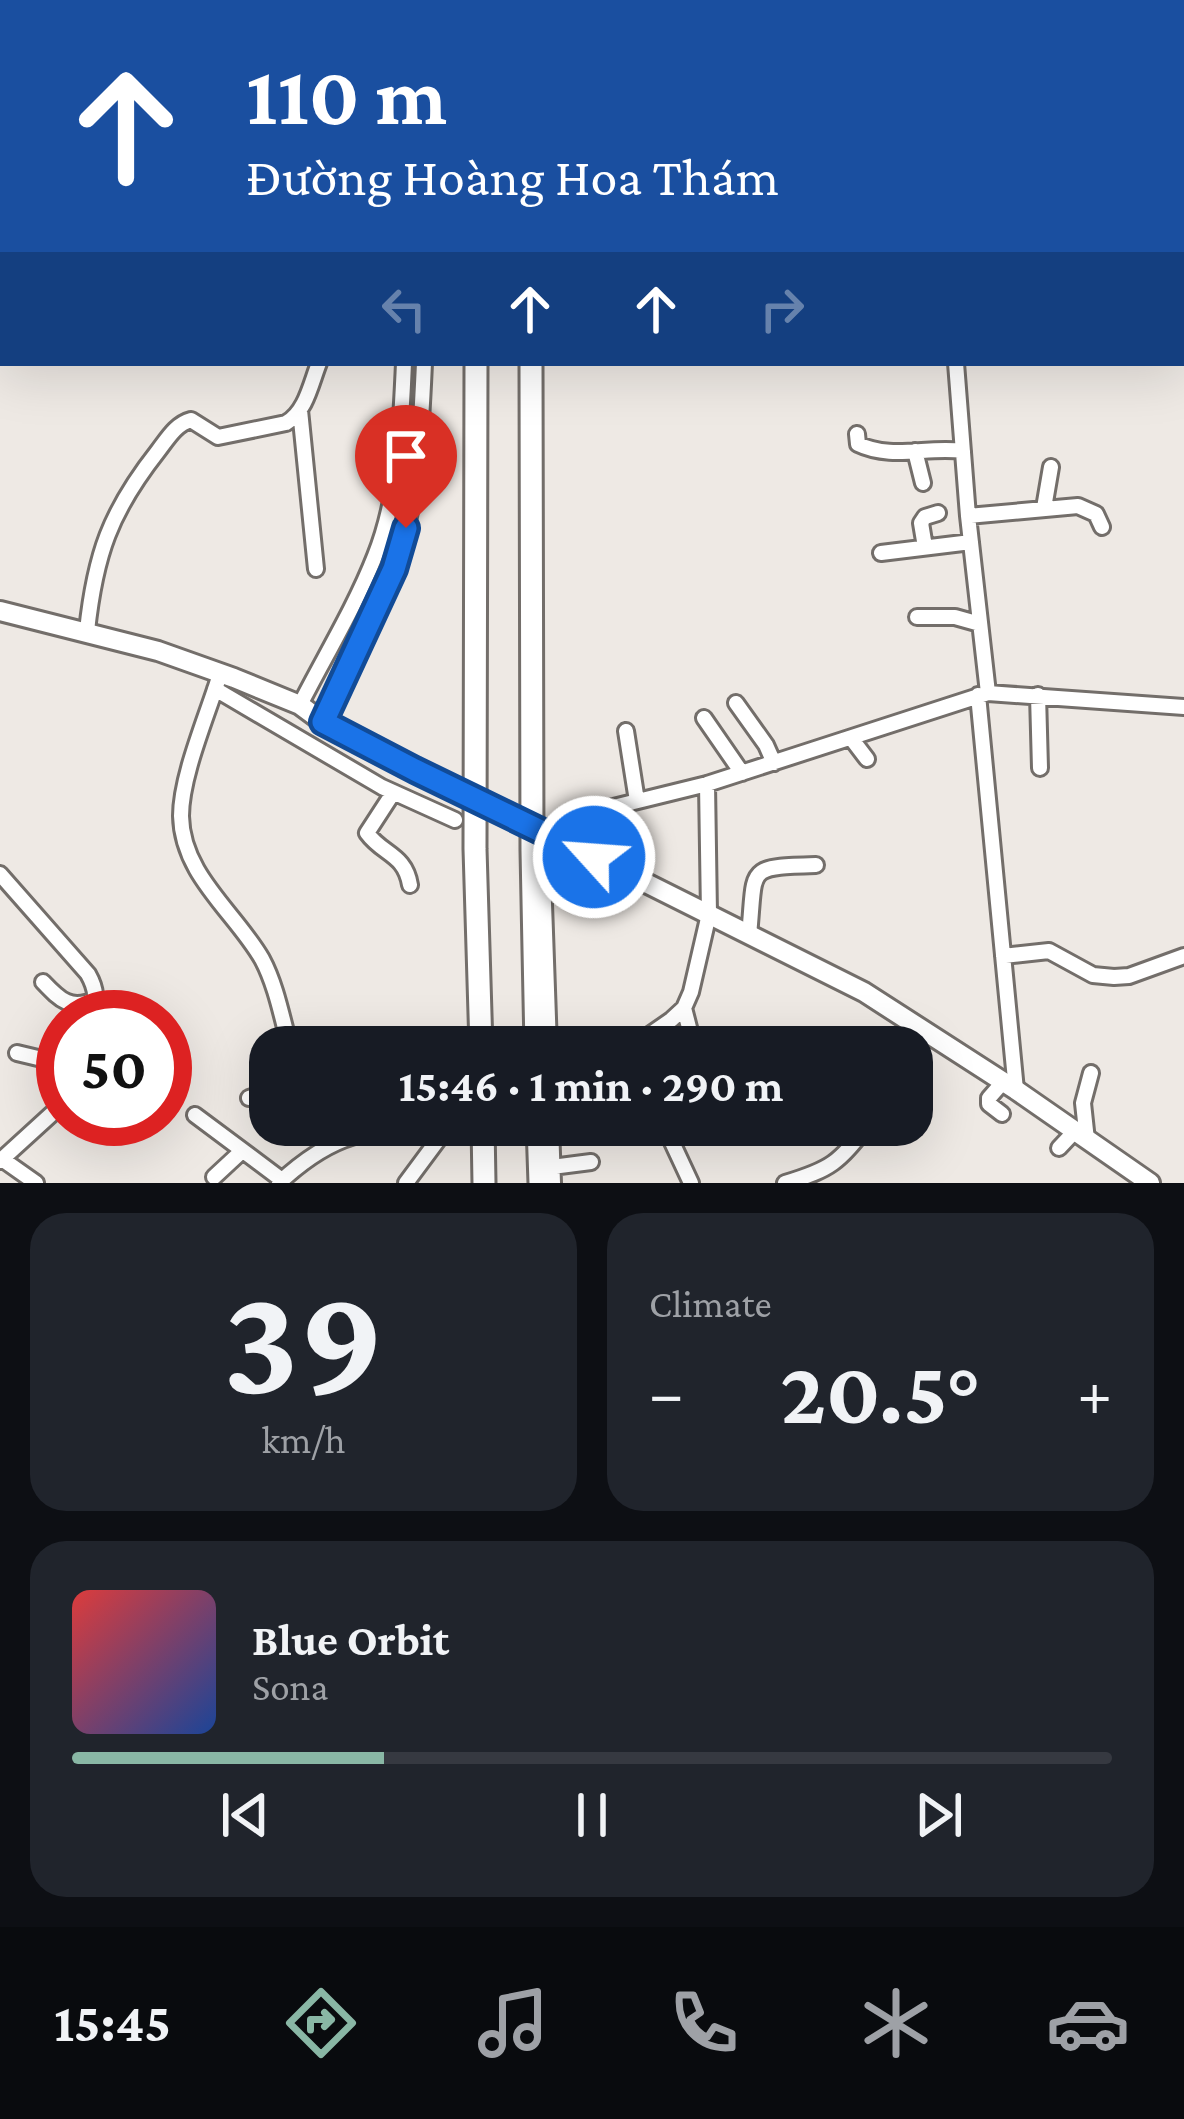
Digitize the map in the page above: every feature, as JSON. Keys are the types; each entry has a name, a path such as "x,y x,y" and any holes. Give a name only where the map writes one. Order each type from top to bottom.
{"highway":[{"path":"476,366 475,849 480,1026"},
{"path":"531,366 536,1026"},
{"path":"483,1146 484,1183"},
{"path":"542,1146 548,1178"}],"main road":[{"path":"0,610 158,651 218,682 301,705 323,722 415,770 818,966 1010,1086 1150,1183"}],"street":[{"path":"88,631 99,555 114,518 150,460 181,424 191,420 212,435 225,436 286,423 300,410 318,366"},
{"path":"301,705 375,557 386,523 404,366"},
{"path":"323,722 394,569 406,528 424,366"},
{"path":"956,366 980,624 1010,1086 989,1098 989,1104 1002,1114"},
{"path":"300,410 316,568"},
{"path":"857,434 856,441 863,448 886,452 963,451"},
{"path":"914,452 923,483"},
{"path":"1045,508 1051,467"},
{"path":"968,516 1078,506 1096,514 1102,527"},
{"path":"925,548 920,523 938,514"},
{"path":"880,553 971,542"},
{"path":"917,617 956,617 980,624"},
{"path":"283,1026 261,957 198,873 181,821 182,795 218,682 393,793 455,820"},
{"path":"548,1026 545,861 559,837 585,814 707,784 983,694 1184,706"},
{"path":"1038,695 1040,768"},
{"path":"736,703 774,763"},
{"path":"704,718 742,773"},
{"path":"626,731 637,801"},
{"path":"851,738 867,758"},
{"path":"663,1026 691,992 709,914 707,784"},
{"path":"393,793 367,833 401,860 410,884"},
{"path":"749,934 754,878 760,870 816,865"},
{"path":"0,874 88,974 96,990"},
{"path":"1003,956 1049,951 1093,974 1114,977 1184,956"},
{"path":"43,982 52,990"},
{"path":"683,1007 688,1026"},
{"path":"17,1053 36,1058"},
{"path":"1059,1148 1082,1135 1084,1094 1091,1073"},
{"path":"195,1115 280,1182 329,1146"},
{"path":"36,1128 1,1160 36,1183"},
{"path":"406,1183 433,1146"},
{"path":"550,1146 548,1178 591,1162"},
{"path":"674,1146 691,1183"},
{"path":"785,1183 823,1172 851,1146"},
{"path":"214,1178 242,1151"}],"path":[{"path":"364,440 398,447"}],"route":[{"path":"406,528 394,569 323,722 594,857"}]}
